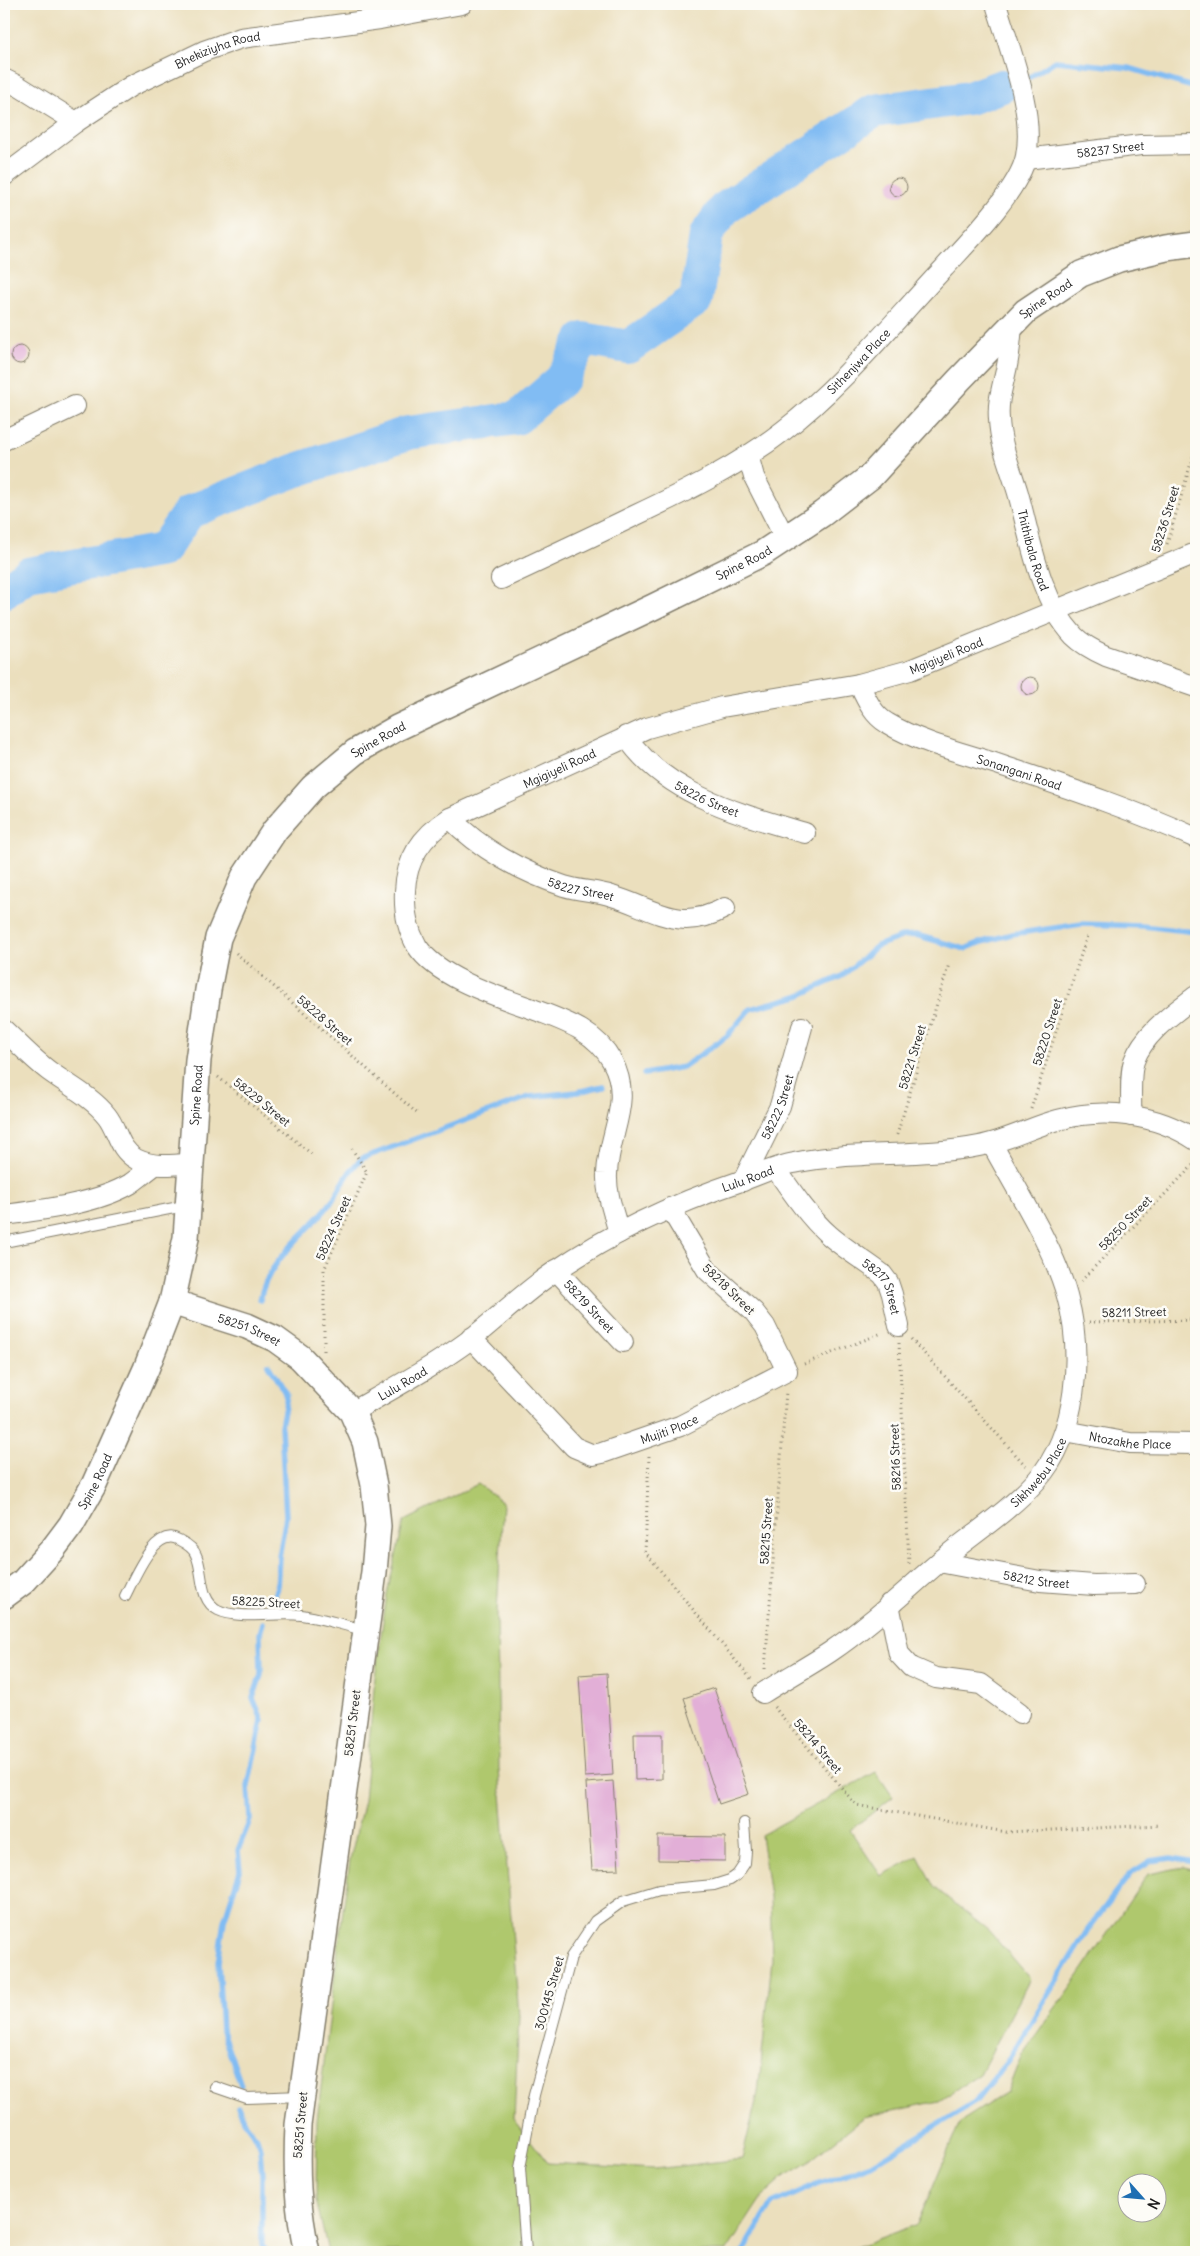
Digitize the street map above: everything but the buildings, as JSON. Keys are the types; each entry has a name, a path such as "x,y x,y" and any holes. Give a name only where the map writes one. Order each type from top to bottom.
{"street":[{"name":"Bhekiziyha Road","path":"4,176 76,122 131,86 204,51 241,38 380,19 462,4"},
{"name":"Sithenjwa Place","path":"502,579 694,487 783,432 814,406 853,366 977,232 1004,198 1026,159 1029,141 1026,108 996,4"},
{"path":"4,79 76,122"},
{"name":"58237 Street","path":"1026,159 1141,144 1196,144"},
{"name":"Spine Road","path":"4,1596 23,1582 53,1549 71,1525 94,1485 146,1369 172,1302 182,1261 190,1205 198,1060 218,938 244,877 275,830 313,787 355,752 397,728 661,603 763,552 822,514 870,477 959,380 1026,311 1081,274 1120,259 1166,248 1196,244"},
{"name":"Thithibala Road","path":"1012,326 1008,361 998,400 999,421 1004,451 1020,500 1032,549 1055,611 1075,637 1093,649 1106,656 1196,687"},
{"path":"4,440 75,406"},
{"path":"748,455 754,477 785,538"},
{"name":"Mgigiyeli Road","path":"619,1233 608,1193 606,1175 609,1151 619,1119 622,1097 619,1074 611,1059 598,1043 582,1030 564,1020 483,990 445,972 418,946 409,928 404,909 405,887 410,863 420,843 436,827 450,818 626,736 678,718 722,707 859,684 910,670 1196,553"},
{"name":"Sonangani Road","path":"859,684 874,712 887,723 944,747 1089,795 1196,838"},
{"name":"58226 Street","path":"626,736 632,746 663,774 689,790 728,809 805,833"},
{"name":"58227 Street","path":"450,818 465,834 499,856 537,876 565,886 612,896 654,913 675,918 710,916 725,908"},
{"path":"1131,1116 1134,1062 1140,1049 1170,1015 1196,996"},
{"name":"58222 Street","path":"743,1180 780,1106 802,1027"},
{"path":"4,1030 47,1070 93,1102 113,1124 117,1139 134,1158 155,1165 192,1164"},
{"name":"Lulu Road","path":"352,1412 420,1373 471,1338 536,1284 619,1233 670,1208 792,1163 840,1156 959,1150 992,1144 1058,1120 1110,1112 1164,1124 1196,1140"},
{"name":"Sikhwebu Place","path":"763,1693 830,1652 1014,1502 1038,1479 1065,1431 1074,1386 1072,1322 1067,1296 1052,1255 992,1144"},
{"path":"4,1215 75,1202 112,1192 130,1184 155,1165"},
{"name":"58217 Street","path":"776,1169 806,1211 830,1236 882,1274 888,1282 899,1326"},
{"name":"58218 Street","path":"670,1208 707,1270 745,1303 760,1319 787,1371"},
{"name":"58219 Street","path":"556,1270 623,1342"},
{"name":"58251 Street","path":"172,1302 247,1326 275,1339 300,1356 352,1412 365,1442 374,1485 378,1526 374,1572 364,1630 302,2096 296,2174 300,2220 306,2252"},
{"name":"Mujiti Place","path":"471,1338 574,1447 592,1455 680,1426 787,1371"},
{"name":"Ntozakhe Place","path":"1065,1431 1130,1443 1196,1444"},
{"name":"58212 Street","path":"939,1562 1040,1581 1135,1584"},
{"path":"889,1604 899,1654 911,1667 936,1678 981,1684 1020,1713"}],"lane":[{"path":"4,1242 190,1205"},
{"name":"58225 Street","path":"125,1596 151,1550 161,1539 169,1536 175,1537 186,1544 196,1554 203,1589 216,1609 230,1614 272,1613 302,1616 364,1630"},
{"name":"300145 Street","path":"526,2252 520,2168 534,2095 571,1957 595,1921 623,1901 659,1890 714,1885 737,1875 745,1863 744,1824"},
{"path":"215,2087 247,2098 302,2096"}],"path":[{"name":"58236 Street","path":"1160,568 1196,446"},
{"name":"58220 Street","path":"1023,1134 1087,936"},
{"name":"58228 Street","path":"218,938 419,1115"},
{"name":"58221 Street","path":"891,1154 950,964"},
{"name":"58229 Street","path":"198,1060 314,1156"},
{"name":"58224 Street","path":"324,1382 324,1270 367,1172 352,1149"},
{"name":"58250 Street","path":"1067,1296 1196,1162"},
{"name":"58211 Street","path":"1072,1322 1196,1320"},
{"path":"787,1371 899,1326"},
{"name":"58217 Street","path":"899,1326 1038,1479"},
{"name":"58216 Street","path":"899,1326 910,1587"},
{"name":"58215 Street","path":"763,1693 787,1371"},
{"name":"58214 Street","path":"650,1436 645,1552 856,1805 1006,1832 1160,1825"}],"green space":[{"path":"478,1484 503,1503 497,1612 499,1769 519,2016 514,2119 548,2163 654,2169 742,2159 758,2093 772,1959 770,1897 761,1835 876,1772 893,1797 850,1830 881,1876 918,1856 934,1887 989,1931 1030,1979 980,2074 939,2101 864,2117 807,2163 785,2176 762,2197 726,2252 328,2252 316,2200 317,2120 350,1860 364,1800 375,1677 387,1594 404,1521"},
{"path":"1184,1867 1196,1870 1196,2252 843,2252 917,2224 960,2122 1007,2092 1022,2054 1148,1874"}],"waterway":[{"path":"1030,77 1055,61 1129,68 1196,88"},
{"path":"4,592 28,574 163,550 189,512 297,470 408,433 517,418 562,379 583,339 628,347 696,300 706,235 724,209 874,111 969,98 1002,86"},
{"path":"644,1074 683,1067 727,1036 750,1009 798,996 842,976 877,946 904,936 916,935 965,949 1012,934 1082,924 1142,926 1196,932"},
{"path":"260,1300 264,1286 279,1260 330,1204 349,1174 363,1158 529,1097 577,1092 603,1086"},
{"path":"268,1365 287,1396 281,1426 286,1516 279,1557 277,1588 271,1602"},
{"path":"241,2085 222,2031 218,1962 224,1921 240,1871 238,1850 250,1820 248,1786 262,1720 253,1698 261,1675 260,1633 263,1623"},
{"path":"743,2252 772,2204 817,2184 871,2165 975,2102 1006,2063 1087,1931 1130,1874 1150,1861 1171,1858 1196,1862"},
{"path":"238,2107 246,2124 257,2138 260,2149 262,2245 265,2252"}]}
